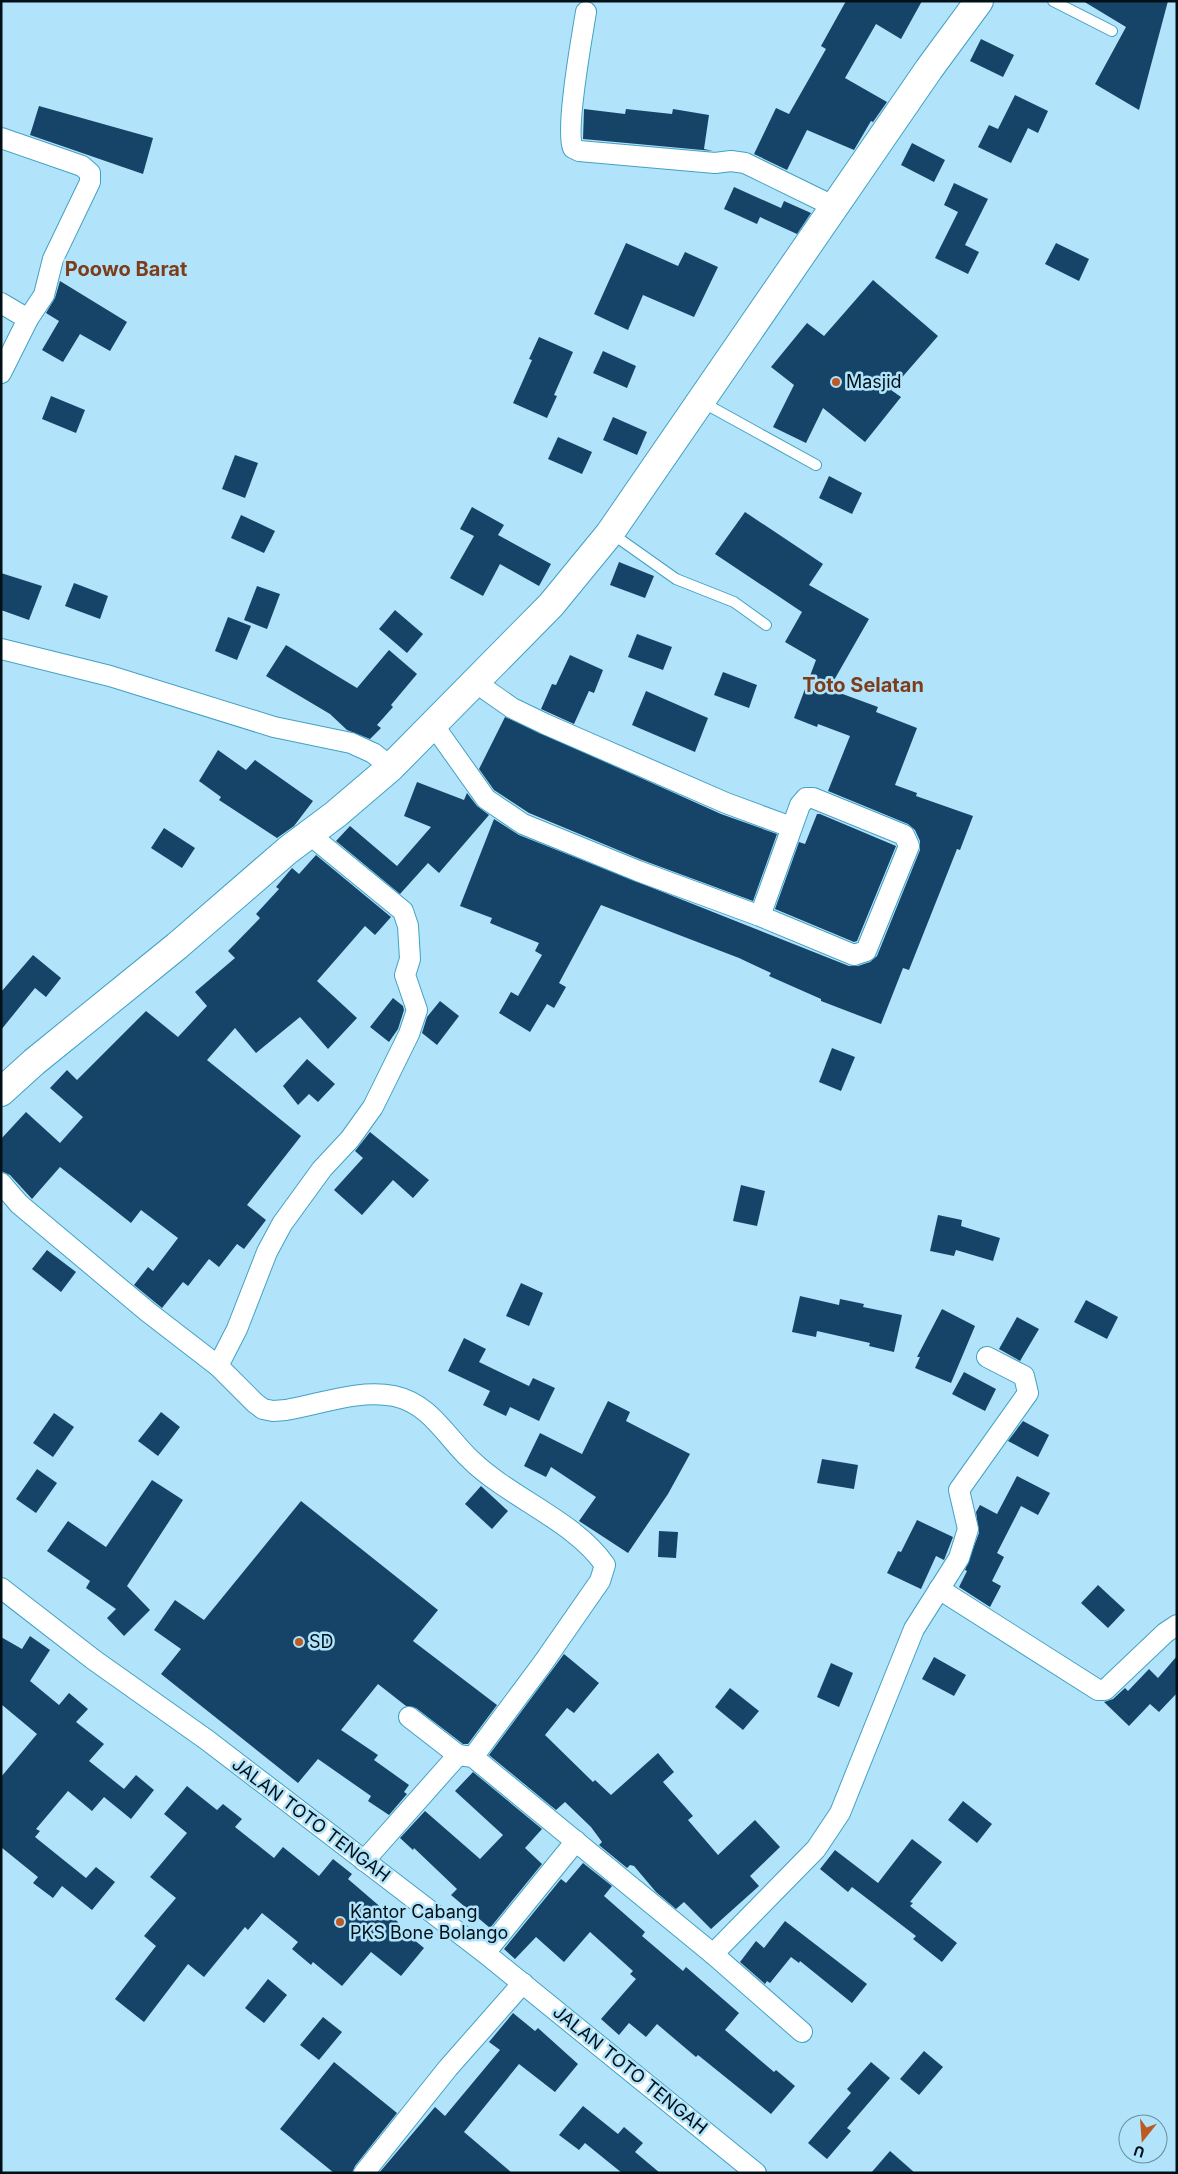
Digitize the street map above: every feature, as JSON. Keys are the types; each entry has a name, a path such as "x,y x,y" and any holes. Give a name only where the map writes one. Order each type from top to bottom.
{"main road":[{"path":"1,1092 34,1062 391,767 432,723 551,605 610,533 929,69 978,2"}],"street":[{"path":"586,12 574,90 572,124 574,148 580,151 715,163 731,161 745,163 835,207"},
{"path":"1,138 82,166 90,173 90,182 54,259 44,295 28,319 1,373"},
{"path":"1,303 28,319"},
{"path":"1,649 110,676 274,727 351,743 373,753 391,767"},
{"path":"475,682 512,708 545,724 726,803 792,827"},
{"path":"432,723 486,799 523,824 638,871 760,916 854,955 861,955 866,951 909,846 904,835 813,798 802,801 760,916"},
{"path":"218,1366 237,1329 267,1252 282,1224 322,1169 350,1139 373,1107 409,1034 417,1010 404,975 410,959 408,926 403,912 309,834"},
{"path":"1,1183 27,1210 148,1312 218,1366 263,1408 274,1411 368,1394 394,1396 410,1401 439,1423 457,1446 489,1476 573,1534 605,1564 600,1580 543,1663 465,1756 364,1861"},
{"path":"714,1954 816,1849 840,1813 914,1629 959,1558 968,1529 959,1490 1028,1393 1024,1376 987,1357"},
{"name":"JALAN TOTO TENGAH","path":"1,1588 94,1660 207,1740 485,1953 756,2173"},
{"path":"939,1589 1098,1690 1106,1690 1165,1633 1177,1625"},
{"path":"409,1717 465,1756 576,1841 714,1954 802,2032"},
{"path":"485,1953 576,1841"},
{"path":"364,2173 448,2068 523,1984"}],"lane":[{"path":"1053,1 1112,31"},
{"path":"701,401 816,465"},
{"path":"610,533 676,579 734,602 766,626"}],"building":[{"path":"846,1 922,1 901,39 876,24 845,78 887,102 873,122 871,121 854,150 807,130 787,170 754,154 776,108 789,114 826,49 821,46"},
{"path":"1083,1 1168,1 1139,110 1095,84 1126,27"},
{"path":"981,39 1014,55 1003,77 970,61"},
{"path":"1015,95 1048,111 1038,133 1028,128 1011,163 978,147 989,125 998,129"},
{"path":"39,106 153,138 143,174 30,135"},
{"path":"584,109 625,114 626,109 672,114 673,109 709,115 704,149 713,151 583,139"},
{"path":"912,143 945,160 934,182 901,165"},
{"path":"954,183 988,199 965,245 979,252 968,274 935,258 958,212 944,205"},
{"path":"734,187 781,208 784,201 811,213 797,234 760,217 757,224 724,209"},
{"path":"626,243 678,266 685,252 718,267 694,317 643,295 628,330 594,314"},
{"path":"1056,243 1089,259 1079,281 1045,264"},
{"path":"873,280 938,336 891,390 901,397 865,442 823,408 806,443 773,427 794,385 771,367 807,323 824,336"},
{"path":"60,281 127,322 110,351 80,334 63,362 42,350 59,321 46,313 55,298"},
{"path":"539,337 573,352 554,395 557,396 547,418 513,403 532,360 529,359"},
{"path":"603,351 636,366 627,388 593,373"},
{"path":"51,396 85,410 76,433 42,419"},
{"path":"613,417 647,432 637,455 603,440"},
{"path":"558,437 592,452 582,474 548,459"},
{"path":"235,455 258,463 245,498 222,489"},
{"path":"829,476 862,493 852,514 819,498"},
{"path":"472,507 504,525 498,535 551,564 539,586 500,564 483,596 450,578 474,536 460,529"},
{"path":"745,512 823,564 809,585 869,619 829,689 878,707 876,712 917,728 895,785 917,793 916,796 973,816 960,850 957,849 909,970 903,968 881,1024 821,1001 821,999 769,976 771,973 739,958 601,905 559,983 566,987 554,1008 547,1004 530,1032 499,1013 511,992 518,996 542,955 535,951 539,943 490,923 492,918 460,906 494,819 519,835 849,966 858,966 870,962 877,956 920,850 920,841 915,830 908,824 828,791 850,736 818,724 817,727 794,718 816,660 785,642 802,612 715,554"},
{"path":"241,515 275,531 264,553 231,538"},
{"path":"619,562 654,576 645,598 610,585"},
{"path":"1,573 42,586 29,620 1,610"},
{"path":"74,583 108,596 100,619 65,606"},
{"path":"257,586 280,594 267,629 244,620"},
{"path":"395,610 423,634 407,653 379,629"},
{"path":"228,617 251,626 237,660 215,651"},
{"path":"637,634 672,647 663,670 628,657"},
{"path":"286,645 357,688 389,650 417,674 391,705 393,707 377,725 381,728 370,739 347,730 330,714 266,676"},
{"path":"570,655 603,670 594,693 589,691 574,724 541,709 552,684 556,685"},
{"path":"723,672 757,685 749,708 714,695"},
{"path":"646,691 708,718 695,752 632,725"},
{"path":"505,717 721,814 777,834 753,901 642,860 529,813 494,790 479,769"},
{"path":"218,750 246,770 255,760 313,801 294,826 277,838 219,800 221,797 199,781"},
{"path":"417,782 464,800 467,793 477,806 489,815 439,873 428,863 400,894 336,841 350,826 397,866 431,827 404,816"},
{"path":"817,814 896,846 857,941 854,942 775,909 799,842 805,844"},
{"path":"164,828 195,848 182,868 151,848"},
{"path":"316,855 391,917 375,935 365,926 317,981 357,1018 328,1049 300,1017 256,1053 235,1028 207,1060 301,1136 247,1205 266,1220 244,1249 237,1244 219,1267 209,1259 188,1286 183,1282 162,1308 134,1285 148,1267 153,1271 178,1238 141,1210 131,1223 60,1167 32,1199 10,1175 1,1171 1,1139 26,1112 60,1143 83,1117 50,1088 67,1070 77,1080 146,1011 178,1037 207,1006 195,992 235,958 228,951 260,918 256,914 279,889 276,887 292,868 299,874"},
{"path":"33,955 61,978 46,997 35,988 1,1030 1,992"},
{"path":"393,998 403,1006 404,1010 398,1029 389,1042 370,1027"},
{"path":"440,1001 459,1016 437,1045 422,1033 427,1017"},
{"path":"832,1048 855,1057 841,1091 819,1082"},
{"path":"307,1059 335,1084 318,1102 309,1094 298,1105 283,1086"},
{"path":"370,1132 429,1180 413,1198 393,1180 362,1215 334,1190 363,1158 355,1151"},
{"path":"741,1185 765,1191 757,1226 733,1221"},
{"path":"938,1215 962,1220 961,1226 1000,1238 993,1261 956,1250 954,1256 930,1251"},
{"path":"47,1250 76,1272 61,1292 32,1269"},
{"path":"521,1283 543,1293 529,1326 506,1316"},
{"path":"800,1296 839,1305 840,1299 864,1304 863,1307 902,1315 894,1352 869,1346 870,1343 817,1331 816,1337 792,1332"},
{"path":"1086,1300 1118,1317 1107,1339 1074,1322"},
{"path":"942,1309 975,1326 951,1383 915,1368 920,1357 917,1357"},
{"path":"1017,1317 1039,1329 1020,1361 999,1349"},
{"path":"464,1338 486,1349 479,1362 529,1386 533,1378 555,1388 539,1421 510,1407 506,1416 483,1405 490,1391 448,1371"},
{"path":"964,1372 996,1389 985,1411 952,1394"},
{"path":"608,1401 630,1412 626,1421 690,1454 668,1494 628,1553 579,1521 596,1497 551,1467 546,1477 524,1466 540,1433 582,1454"},
{"path":"161,1412 180,1427 158,1456 138,1441"},
{"path":"54,1413 74,1427 53,1457 33,1443"},
{"path":"1023,1421 1049,1435 1038,1457 1008,1441"},
{"path":"822,1459 858,1465 854,1489 817,1483"},
{"path":"37,1469 57,1483 36,1513 16,1499"},
{"path":"1017,1476 1050,1493 1038,1515 1021,1506 997,1553 1004,1557 992,1581 1001,1586 990,1607 959,1587 967,1571 965,1570 979,1533 976,1512 980,1505 997,1514"},
{"path":"152,1480 183,1500 127,1586 150,1610 124,1636 107,1618 116,1609 86,1588 90,1581 47,1551 68,1521 106,1547"},
{"path":"481,1486 508,1511 492,1529 465,1504"},
{"name":"SD","path":"301,1501 438,1610 413,1641 497,1705 468,1744 463,1744 416,1708 406,1706 378,1684 341,1730 378,1755 374,1760 409,1785 404,1792 407,1794 389,1815 368,1801 371,1796 318,1759 298,1783 161,1674 181,1649 154,1630 175,1600 204,1620"},
{"path":"917,1520 953,1537 944,1560 936,1556 921,1589 887,1573 898,1551 901,1552"},
{"path":"659,1531 678,1532 676,1558 658,1557"},
{"path":"1098,1585 1125,1610 1108,1628 1081,1603"},
{"path":"30,1636 50,1650 30,1681 59,1705 69,1693 88,1709 76,1722 104,1744 89,1761 124,1789 136,1775 154,1790 131,1819 104,1797 92,1811 68,1791 36,1829 40,1831 35,1837 86,1878 96,1867 115,1882 92,1910 62,1886 53,1898 33,1883 38,1877 1,1847 1,1777 37,1734 1,1704 1,1637 22,1649"},
{"path":"564,1654 599,1683 574,1713 567,1708 545,1735 593,1782 595,1780 611,1795 658,1753 674,1772 663,1782 693,1816 688,1820 718,1855 755,1820 780,1847 750,1876 759,1886 711,1929 684,1902 676,1909 656,1892 634,1866 630,1865 627,1868 599,1845 602,1842 591,1827 565,1802 556,1810 489,1755"},
{"path":"1177,1656 1177,1693 1159,1712 1150,1704 1129,1726 1104,1702 1113,1699 1125,1688 1128,1691 1149,1669 1158,1678"},
{"path":"934,1657 966,1675 954,1696 922,1679"},
{"path":"831,1663 853,1673 839,1707 817,1697"},
{"path":"730,1688 759,1711 743,1730 715,1707"},
{"path":"473,1772 542,1829 525,1848 542,1864 490,1928 451,1895 457,1889 414,1848 413,1850 400,1838 425,1811 480,1859 503,1835 455,1791"},
{"path":"187,1786 217,1810 223,1804 242,1819 235,1827 274,1858 283,1847 319,1876 333,1859 352,1874 348,1879 398,1922 396,1925 424,1948 401,1976 371,1952 342,1986 313,1962 311,1965 292,1949 298,1942 262,1913 248,1930 245,1927 204,1977 188,1964 144,2022 115,1999 156,1946 144,1936 176,1898 150,1877 187,1833 164,1814"},
{"path":"963,1801 992,1824 977,1843 948,1820"},
{"path":"912,1839 942,1862 910,1902 913,1903 910,1906 957,1943 942,1962 913,1939 916,1936 852,1887 848,1892 820,1869 835,1850 878,1883"},
{"path":"583,1863 612,1886 604,1896 645,1932 642,1936 683,1971 686,1967 739,2013 725,2030 774,2072 776,2070 795,2086 771,2114 698,2055 696,2057 657,2024 646,2037 629,2023 619,2035 601,2019 636,1979 630,1974 633,1971 590,1932 564,1962 536,1937 515,1959 504,1949 561,1879 566,1883"},
{"path":"785,1921 867,1984 852,2003 800,1961 799,1963 791,1957 770,1983 767,1981 765,1984 740,1962 756,1941 764,1948"},
{"path":"268,1979 287,1995 264,2023 245,2008"},
{"path":"513,2013 535,2031 538,2028 578,2064 555,2092 519,2064 464,2132 512,2173 379,2173 435,2107 445,2116 500,2050 489,2042"},
{"path":"323,2017 342,2032 319,2060 300,2045"},
{"path":"924,2051 943,2067 919,2095 900,2079"},
{"path":"334,2062 397,2113 355,2166 352,2173 334,2173 280,2129"},
{"path":"871,2062 890,2078 847,2128 851,2131 827,2159 808,2143 851,2093 847,2089"},
{"path":"583,2106 618,2134 624,2127 643,2143 635,2152 660,2173 622,2173 585,2143 579,2150 559,2135"},
{"path":"890,2151 915,2173 871,2173"}],"place":[{"name":"Masjid","path":"836,382"},
{"name":"SD","path":"299,1642"},
{"name":"Kantor Cabang PKS Bone Bolango","path":"340,1922"}],"district":[{"name":"Poowo Barat","path":"126,269"},
{"name":"Toto Selatan","path":"863,685"}]}
